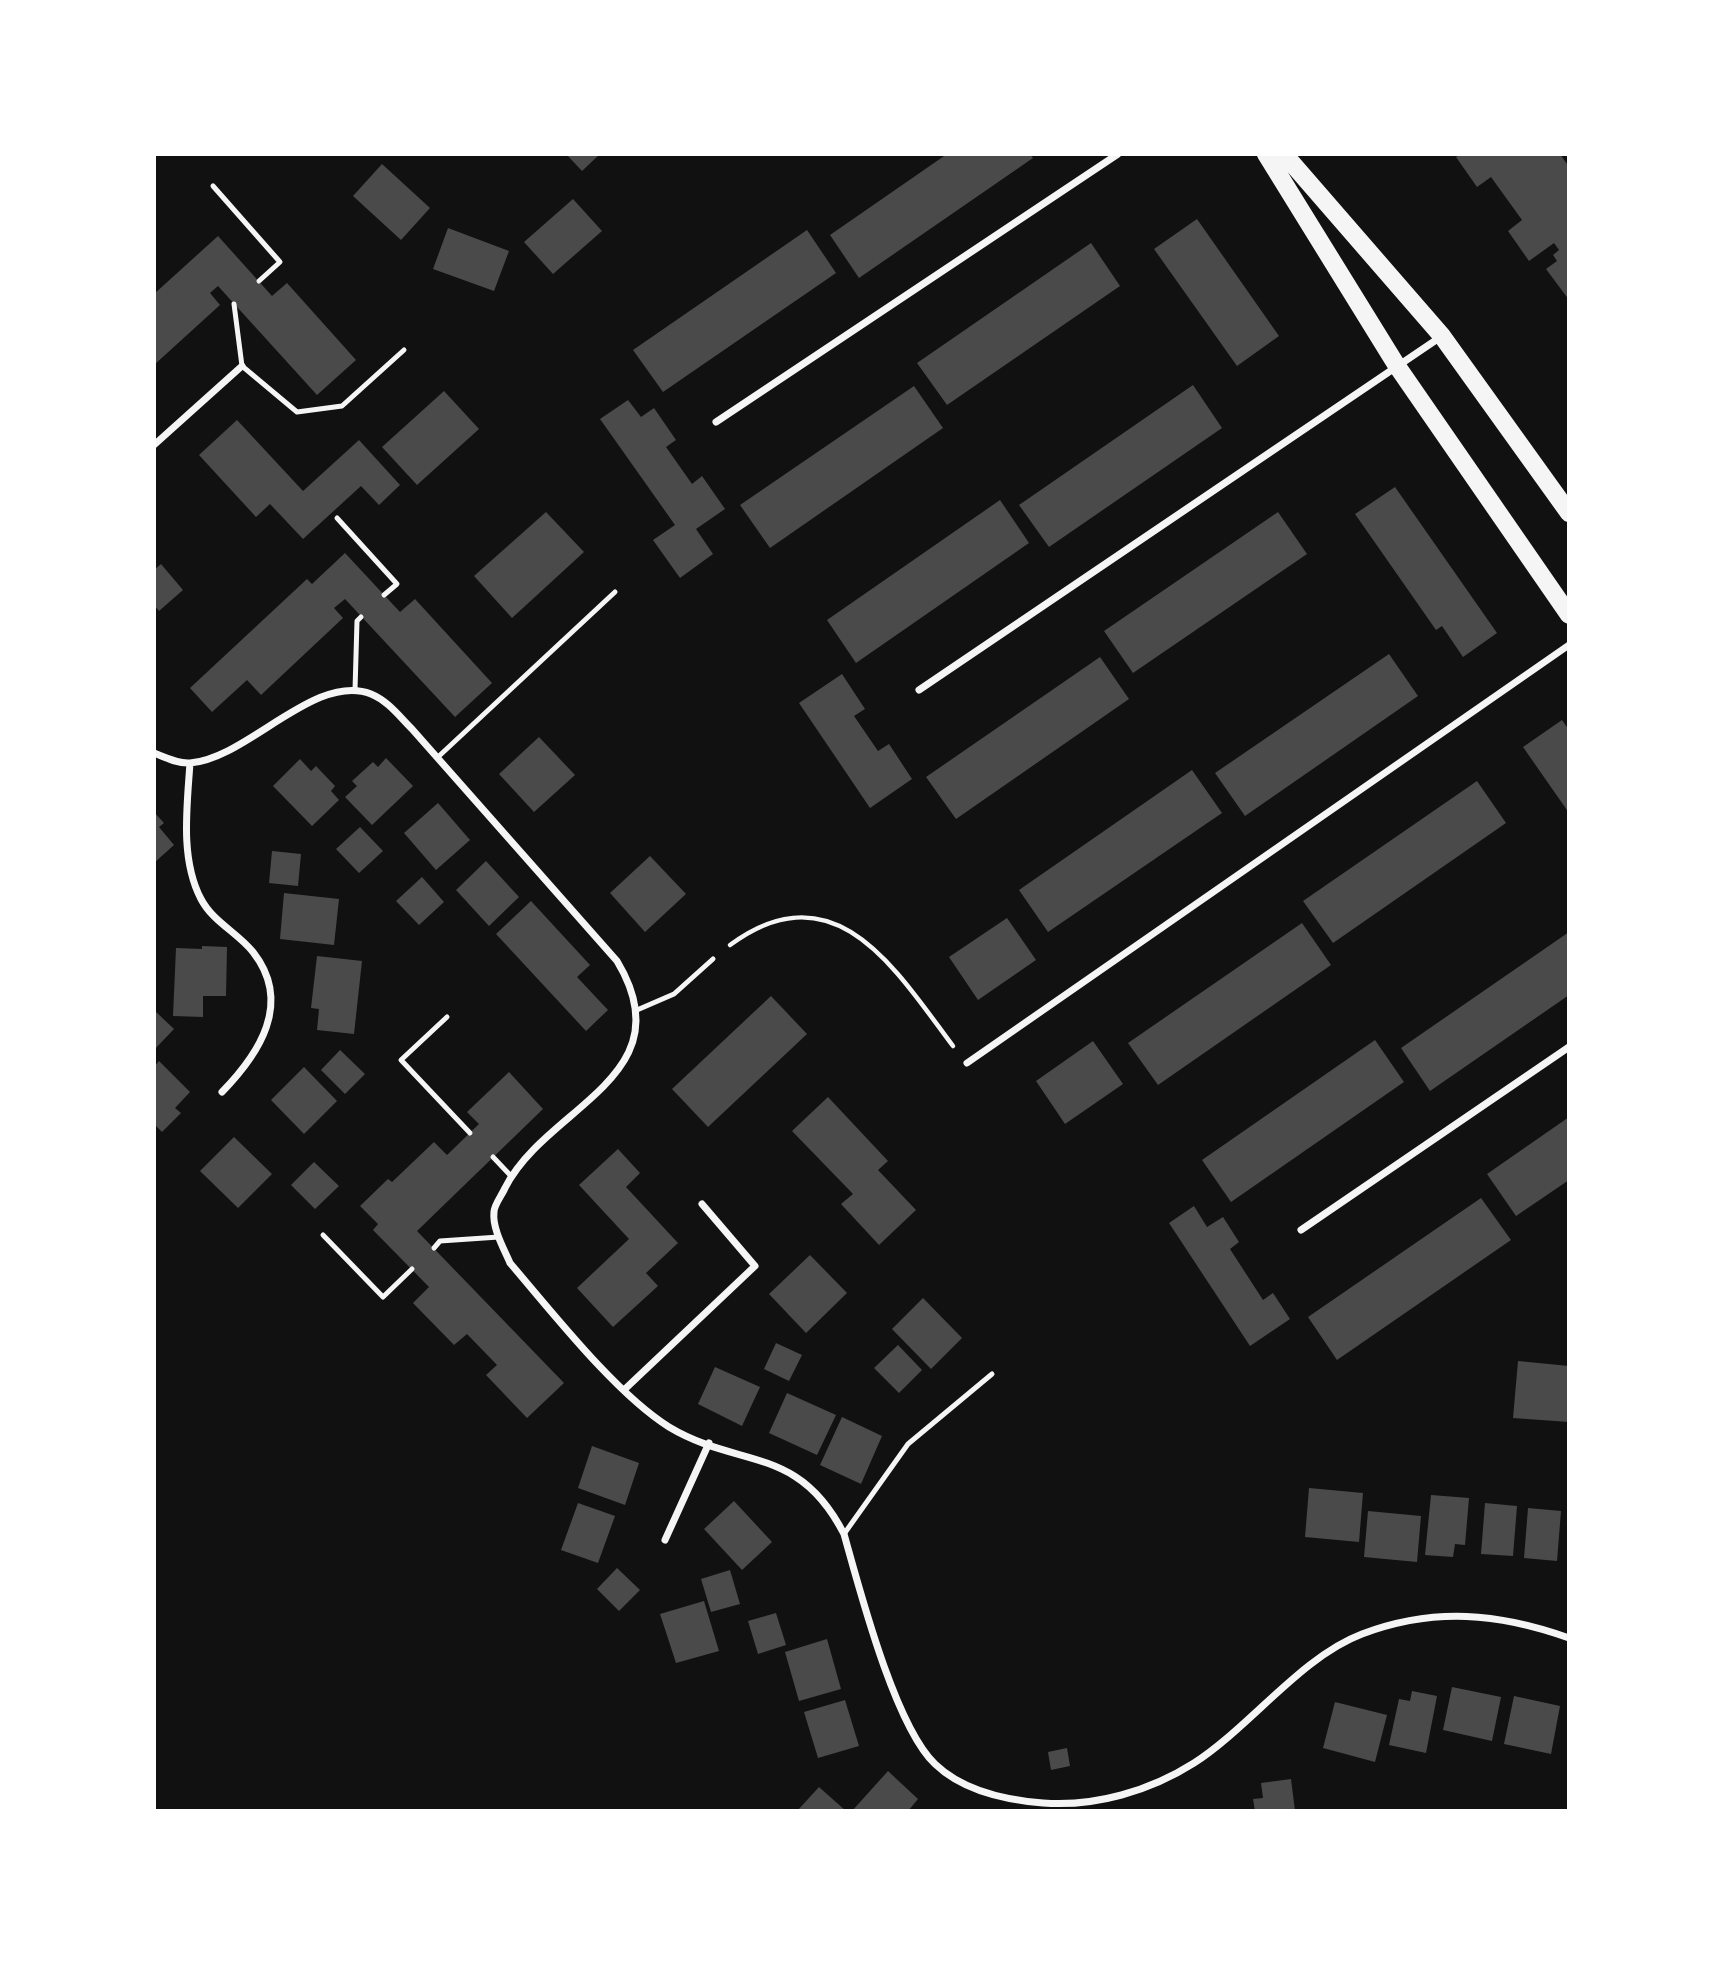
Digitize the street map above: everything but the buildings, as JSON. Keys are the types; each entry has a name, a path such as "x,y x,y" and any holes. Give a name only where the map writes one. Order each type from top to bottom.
{"main road":[{"path":"1266,154 1397,366 1569,615"},
{"path":"1284,154 1442,335 1569,513"}],"street":[{"path":"716,422 1118,154"},
{"path":"919,690 1442,335"},
{"path":"154,445 242,366"},
{"path":"967,1063 1569,645"},
{"path":"154,753 190,763 216,755 328,696 355,690 386,702 438,757 617,961 632,985 637,1010 634,1036 626,1061 611,1080 511,1176 494,1212 499,1237 510,1263 538,1296 625,1389 670,1428 780,1466 809,1486 833,1512 844,1534 901,1708 916,1740 934,1764 957,1781 986,1793 1023,1801 1058,1804 1101,1800 1147,1788 1194,1763 1239,1729 1312,1665 1361,1635 1417,1621 1467,1615 1522,1622 1569,1638"},
{"path":"190,763 186,827 190,866 200,898 214,918 231,929 254,954 268,982 271,1013 261,1045 222,1092"},
{"path":"1301,1230 1569,1047"},
{"path":"625,1389 755,1266 702,1205"},
{"path":"665,1540 709,1443"},
{"path":"1101,1800 1102,1811"}],"lane":[{"path":"212,186 280,262 259,281"},
{"path":"234,303 242,366 297,412 342,406 404,350"},
{"path":"337,518 397,584 384,595"},
{"path":"438,757 615,592"},
{"path":"355,690 357,621 361,617"},
{"path":"637,1010 674,994 713,959"},
{"path":"447,1017 401,1060 470,1133"},
{"path":"493,1157 511,1176"},
{"path":"323,1235 383,1297 412,1269"},
{"path":"433,1248 440,1241 499,1237"},
{"path":"844,1534 908,1444 992,1374"}],"path":[{"path":"713,959 756,927 800,916 847,928 886,958 967,1063"}]}
